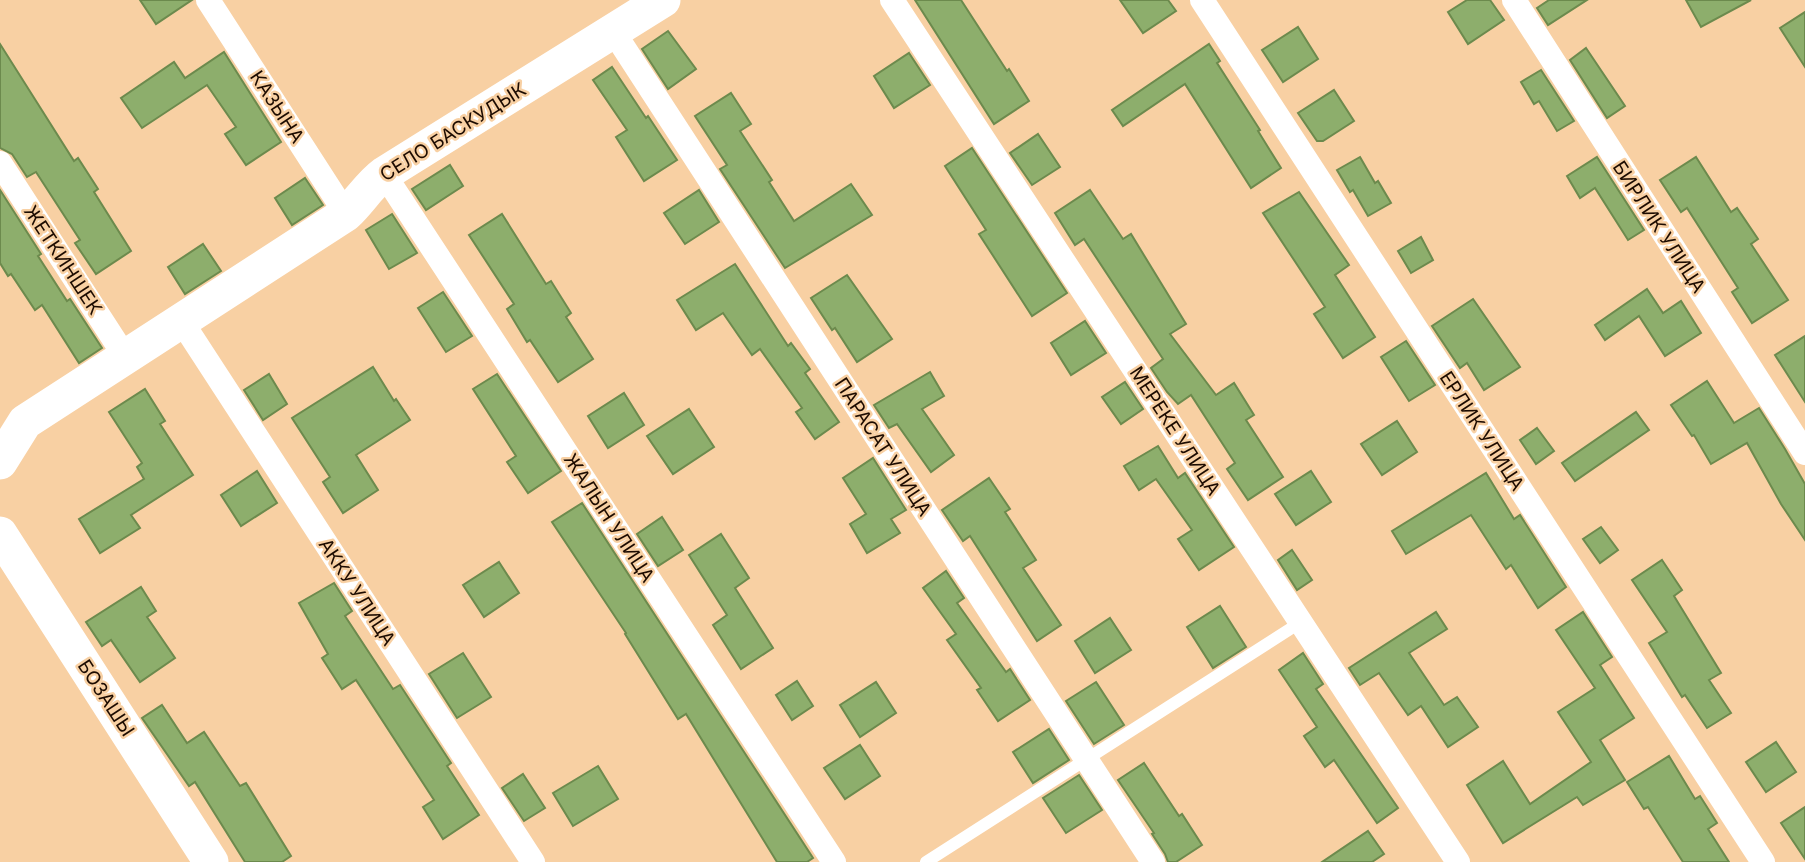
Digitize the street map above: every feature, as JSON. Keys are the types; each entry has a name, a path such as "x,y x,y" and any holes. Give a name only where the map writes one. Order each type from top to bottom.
{"street":[{"name":"КАЗЫНА","path":"208,0 346,214"},
{"name":"СЕЛО БАСКУДЫК","path":"182,322 346,214 360,201 375,180 663,0"},
{"name":"МЕРЕКЕ УЛИЦА","path":"892,0 1458,862"},
{"name":"ЕРЛИК УЛИЦА","path":"1202,0 1763,862"},
{"name":"БИРЛИК УЛИЦА","path":"1514,0 1805,453"},
{"name":"ПАРАСАТ УЛИЦА","path":"613,31 1153,862"},
{"name":"ЖЕТКИНШЕК","path":"0,163 126,358"},
{"name":"ЖАЛЫН УЛИЦА","path":"384,174 834,862"},
{"path":"0,462 25,422 182,322"},
{"name":"АККУ УЛИЦА","path":"182,322 533,862"},
{"name":"БОЗАШЫ","path":"0,534 211,862"}],"lane":[{"path":"926,862 1301,622"}],"building":[{"path":"140,0 192,0 156,24"},
{"path":"915,0 961,0 1029,101 994,124"},
{"path":"1120,0 1168,0 1176,11 1143,33"},
{"path":"1467,0 1490,0 1504,20 1468,44 1448,12"},
{"path":"1549,0 1587,0 1548,25 1537,8"},
{"path":"1686,0 1751,0 1701,27"},
{"path":"1805,12 1805,67 1780,28"},
{"path":"1298,27 1318,59 1283,82 1262,50"},
{"path":"668,31 696,69 668,89 642,49"},
{"path":"0,44 74,161 78,158 98,189 94,192 131,251 96,274 75,243 80,240 36,172 27,177 12,154 0,148"},
{"path":"1209,44 1220,61 1217,63 1281,168 1251,188 1185,84 1123,126 1112,110"},
{"path":"1586,48 1625,106 1607,118 1570,60"},
{"path":"224,52 281,142 246,165 225,134 236,127 207,85 142,128 121,98 174,62 185,78"},
{"path":"909,53 930,85 894,108 874,76"},
{"path":"612,67 677,160 644,181 616,137 627,130 593,80"},
{"path":"1541,70 1574,121 1557,131 1539,101 1534,104 1521,82"},
{"path":"1334,90 1354,121 1323,141 1317,141 1298,113"},
{"path":"731,93 751,124 740,131 772,180 769,182 794,221 851,184 872,215 785,268 720,169 727,165 695,116"},
{"path":"1038,134 1060,167 1032,185 1010,153"},
{"path":"972,148 1067,293 1032,316 979,234 986,230 945,166"},
{"path":"1360,157 1391,203 1368,216 1337,170"},
{"path":"1597,157 1644,230 1628,240 1595,188 1580,198 1567,176"},
{"path":"1696,157 1731,212 1737,208 1758,239 1751,244 1788,300 1752,323 1732,292 1738,288 1687,208 1681,212 1660,180"},
{"path":"450,165 463,186 426,210 412,189"},
{"path":"305,178 323,205 292,225 275,198"},
{"path":"0,190 67,301 70,299 102,348 79,363 42,305 35,310 11,274 8,276 0,263"},
{"path":"699,190 719,222 685,244 664,213"},
{"path":"1090,190 1123,239 1131,234 1186,324 1170,334 1216,395 1234,383 1254,415 1246,420 1283,477 1248,500 1227,469 1235,463 1191,395 1178,404 1167,392 1151,368 1163,359 1084,239 1075,245 1055,213"},
{"path":"1299,192 1349,265 1335,275 1375,337 1343,358 1314,314 1325,307 1263,213"},
{"path":"392,214 417,253 389,269 366,230"},
{"path":"502,214 546,284 551,281 571,313 566,317 593,359 558,382 530,340 527,342 507,309 514,304 469,235"},
{"path":"1421,237 1433,260 1411,273 1398,251"},
{"path":"203,244 221,271 185,294 168,267"},
{"path":"735,264 788,346 791,343 810,369 805,373 839,422 815,439 796,412 802,408 760,349 752,355 723,313 696,330 677,300"},
{"path":"847,275 892,339 857,362 811,298"},
{"path":"1647,289 1663,313 1681,301 1701,333 1665,356 1639,316 1605,340 1595,325"},
{"path":"443,292 472,336 446,352 418,308"},
{"path":"1473,299 1520,367 1484,390 1467,363 1460,368 1432,326"},
{"path":"1085,321 1106,353 1071,375 1051,343"},
{"path":"1805,336 1805,402 1775,355"},
{"path":"1406,341 1435,385 1409,401 1381,357"},
{"path":"373,367 394,401 396,399 410,420 356,455 378,490 343,513 323,482 330,477 292,418"},
{"path":"930,372 944,396 922,409 954,455 931,472 897,424 889,428 874,405"},
{"path":"269,374 287,404 263,420 244,390"},
{"path":"497,374 561,471 528,493 507,462 516,456 473,389"},
{"path":"1707,381 1734,423 1759,408 1785,449 1805,484 1805,540 1781,504 1747,443 1711,464 1694,435 1692,436 1671,405"},
{"path":"1125,382 1143,409 1121,424 1102,397"},
{"path":"145,389 165,421 160,424 193,475 131,515 140,528 100,553 79,519 144,479 137,467 142,463 109,412"},
{"path":"624,393 644,425 608,448 588,416"},
{"path":"689,409 714,447 673,474 647,436"},
{"path":"1636,412 1649,430 1575,481 1562,463"},
{"path":"1397,421 1417,452 1382,475 1361,444"},
{"path":"1537,428 1554,451 1536,464 1520,440"},
{"path":"1158,446 1178,478 1185,473 1234,547 1199,570 1178,539 1192,530 1156,479 1139,490 1124,466"},
{"path":"873,458 906,510 891,519 900,533 867,553 850,524 866,514 843,478"},
{"path":"257,471 277,503 241,526 221,495"},
{"path":"1311,471 1331,502 1296,525 1275,494"},
{"path":"1486,473 1514,519 1520,515 1566,587 1538,608 1511,565 1506,569 1471,515 1406,554 1392,531"},
{"path":"989,478 1010,509 1005,512 1036,560 1023,568 1061,625 1037,641 970,536 963,541 942,510"},
{"path":"582,503 813,858 807,862 777,862 686,714 678,719 626,633 552,522"},
{"path":"662,517 683,550 658,566 637,534"},
{"path":"1601,527 1618,550 1600,563 1583,539"},
{"path":"721,534 749,578 735,588 773,648 741,669 713,625 727,615 689,555"},
{"path":"1292,550 1312,580 1297,590 1278,560"},
{"path":"1662,560 1682,590 1674,596 1721,673 1709,680 1731,713 1707,728 1685,695 1682,697 1649,643 1667,632 1632,580"},
{"path":"499,562 519,593 484,617 463,585"},
{"path":"946,571 964,598 957,603 1006,672 1010,669 1030,700 998,721 977,690 981,688 947,640 956,634 923,588"},
{"path":"334,583 352,611 345,616 393,689 400,685 451,763 447,766 479,815 443,839 423,807 434,800 356,680 342,689 322,658 328,654 299,603"},
{"path":"141,587 156,611 147,617 175,658 140,682 111,640 102,646 86,622"},
{"path":"1220,606 1246,647 1213,668 1187,627"},
{"path":"1436,612 1447,629 1409,653 1444,705 1457,697 1478,727 1448,747 1421,706 1408,715 1379,673 1360,685 1349,668"},
{"path":"1583,612 1612,657 1600,665 1634,718 1600,740 1625,780 1583,805 1577,797 1503,843 1467,785 1503,761 1530,804 1591,762 1558,712 1595,688 1556,630"},
{"path":"1110,618 1131,650 1095,673 1075,641"},
{"path":"463,653 491,697 457,718 429,674"},
{"path":"1303,653 1323,684 1316,689 1398,808 1377,823 1334,760 1325,767 1304,736 1317,727 1279,670"},
{"path":"797,681 813,706 792,720 776,695"},
{"path":"876,682 896,713 860,737 840,705"},
{"path":"1096,682 1124,725 1094,744 1066,701"},
{"path":"162,705 187,743 204,732 240,786 246,783 291,856 282,862 245,862 195,782 189,786 142,718"},
{"path":"1049,729 1069,760 1033,783 1013,752"},
{"path":"1776,742 1796,772 1766,792 1746,762"},
{"path":"860,745 880,776 845,799 824,768"},
{"path":"1669,756 1695,799 1700,796 1717,823 1708,829 1729,862 1683,862 1648,807 1644,809 1627,782"},
{"path":"1144,763 1202,845 1176,862 1168,862 1152,834 1154,833 1118,780"},
{"path":"598,766 618,799 573,826 553,793"},
{"path":"523,774 545,808 524,821 502,788"},
{"path":"1079,775 1102,810 1066,833 1043,798"},
{"path":"1805,807 1805,859 1781,823"},
{"path":"1368,831 1384,854 1372,862 1322,862"}]}
